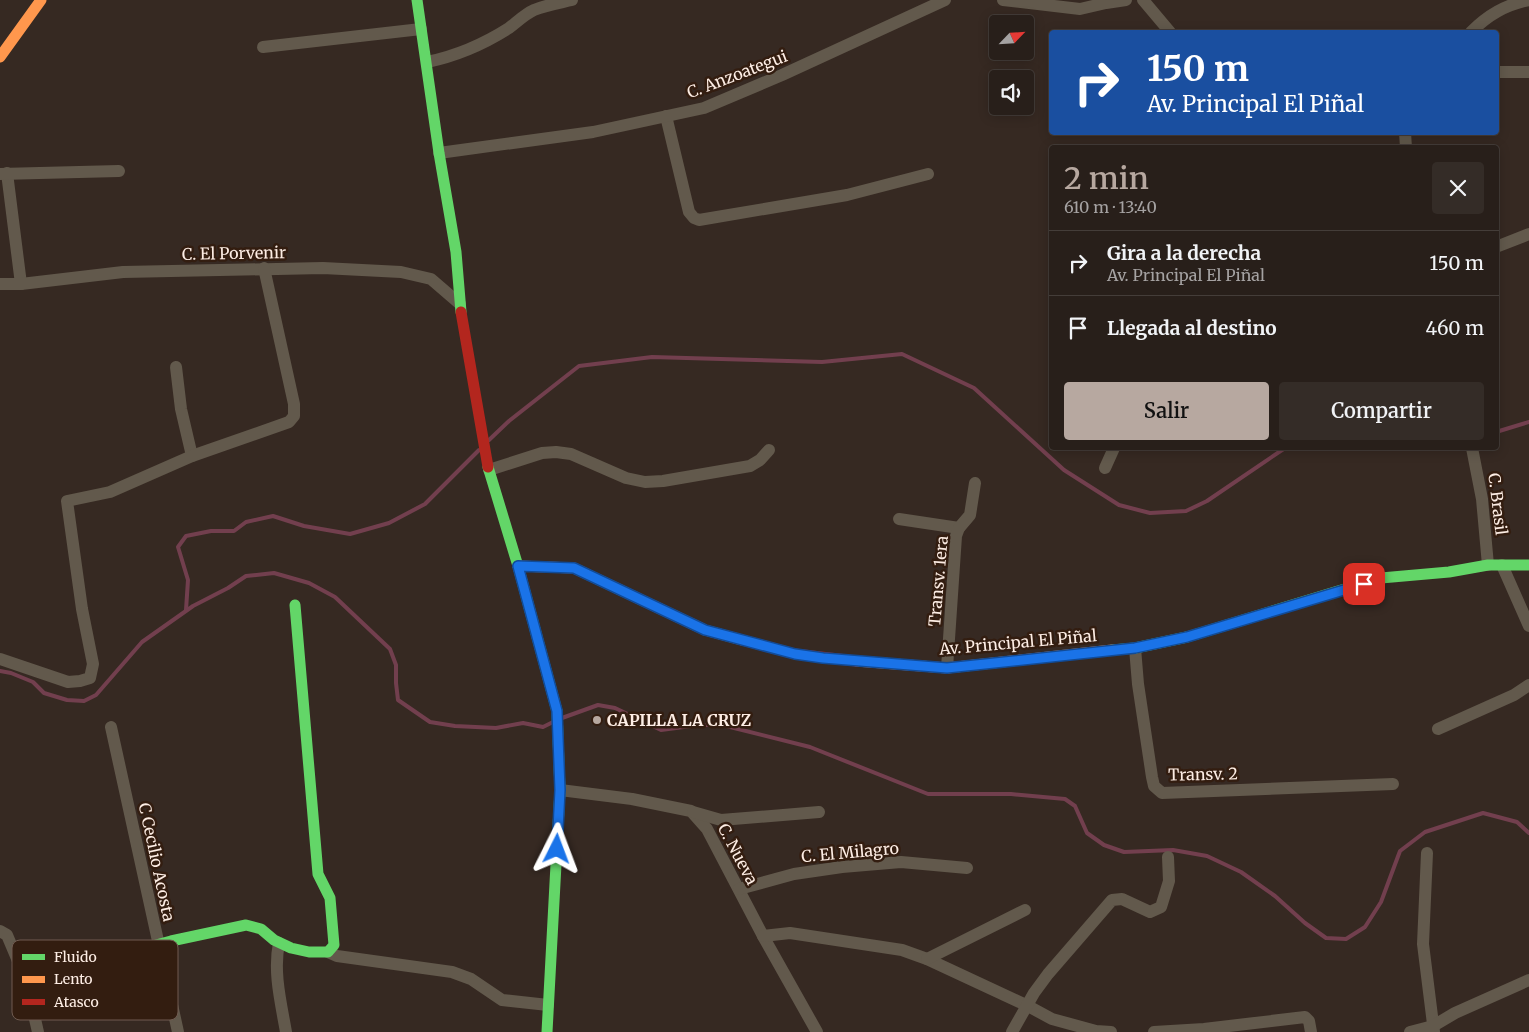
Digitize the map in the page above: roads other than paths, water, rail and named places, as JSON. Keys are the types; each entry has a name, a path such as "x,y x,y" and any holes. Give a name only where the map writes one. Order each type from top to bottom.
{"street":[{"path":"0,57 41,0"},
{"path":"417,0 439,152 456,252 460,304 489,470 518,566 557,712 560,790 547,1032"},
{"path":"426,62 469,49 508,28 532,11 572,0"},
{"name":"C. Anzoategui","path":"439,152 593,132 704,108 782,75 945,0"},
{"path":"1003,0 1080,9 1107,1 1126,0"},
{"path":"1144,0 1168,30"},
{"path":"1474,30 1485,18 1515,3 1529,0"},
{"path":"262,47 421,29"},
{"path":"1499,72 1529,72"},
{"path":"666,116 689,212 694,218 700,220 847,195 928,174"},
{"path":"21,284 4,174 119,171"},
{"path":"1499,246 1529,234"},
{"path":"0,659 68,682 90,678 93,664 82,609 67,501 110,492 192,456 289,422 294,416 294,404 264,268"},
{"name":"C. El Porvenir","path":"0,284 21,284 122,272 323,268 401,272 431,279 460,304"},
{"path":"176,367 181,409 192,456"},
{"path":"489,470 542,453 556,452 571,454 626,478 645,482 663,481 750,466 760,460 769,450"},
{"path":"1104,468 1113,450"},
{"name":"C. Brasil","path":"1472,450 1482,499 1488,565"},
{"path":"899,519 959,528 970,515 975,483"},
{"name":"Transv. 1era","path":"947,668 956,536 959,528"},
{"name":"Av. Principal El Piñal","path":"518,566 574,568 705,630 795,654 947,668 1135,648 1187,637 1381,578 1449,572 1488,565 1529,565"},
{"path":"1502,565 1529,626"},
{"path":"295,605 318,874 330,898 332,909 334,946 328,952"},
{"name":"Transv. 2","path":"1135,648 1138,684 1152,777 1154,786 1162,793 1393,784"},
{"path":"1438,729 1514,695 1529,685"},
{"name":"C Cecilio Acosta","path":"111,727 157,940"},
{"path":"560,790 632,799 691,811 721,820 819,812"},
{"name":"C. Nueva","path":"691,811 707,829 763,936 817,1032"},
{"path":"1427,853 1424,944 1434,1029"},
{"path":"1012,1032 1034,993 1048,974 1112,900 1122,899 1150,912 1162,907 1169,882 1168,857"},
{"name":"C. El Milagro","path":"738,889 794,874 842,866 901,862 967,868"},
{"path":"927,959 1025,910"},
{"path":"175,940 218,930 255,925 279,943 294,950 311,953 328,952 337,956 452,972 471,979 502,1000 548,1005"},
{"path":"0,931 7,935 12,947"},
{"path":"763,936 790,933 902,950 927,959 1052,1019 1096,1031 1111,1032"},
{"path":"279,943 276,957 280,999 286,1032"},
{"path":"1410,1032 1434,1029 1454,1013 1529,980"},
{"path":"1154,1032 1204,1029 1305,1017 1309,1021 1311,1032"}],"waterway":[{"path":"489,440 509,421 579,366 652,357 822,362 902,354 974,388 1064,470 1119,505 1150,513 1186,511 1207,501 1282,450"},
{"path":"1499,431 1529,422"},
{"path":"186,610 188,580 178,547 186,536 211,531 234,531 246,522 273,516 304,526 350,534 389,523 425,504 479,450"},
{"path":"0,671 11,673 33,682 44,693 67,700 84,701 96,695 142,642 193,606 228,588 246,576 274,573 309,583 335,597 390,649 396,665 398,700 430,722 455,726 496,728 523,723 543,727 553,722"},
{"path":"562,718 598,705 615,708 661,730 699,725 722,725 810,747 928,794 1011,794 1065,799 1075,806 1087,833 1104,845 1124,852 1173,850 1207,856 1241,872 1275,896 1305,923 1326,938 1346,939 1365,927 1381,902 1400,851 1425,832 1483,813 1517,822 1529,833"}],"place":[{"name":"CAPILLA LA CRUZ","path":"597,720"}]}
